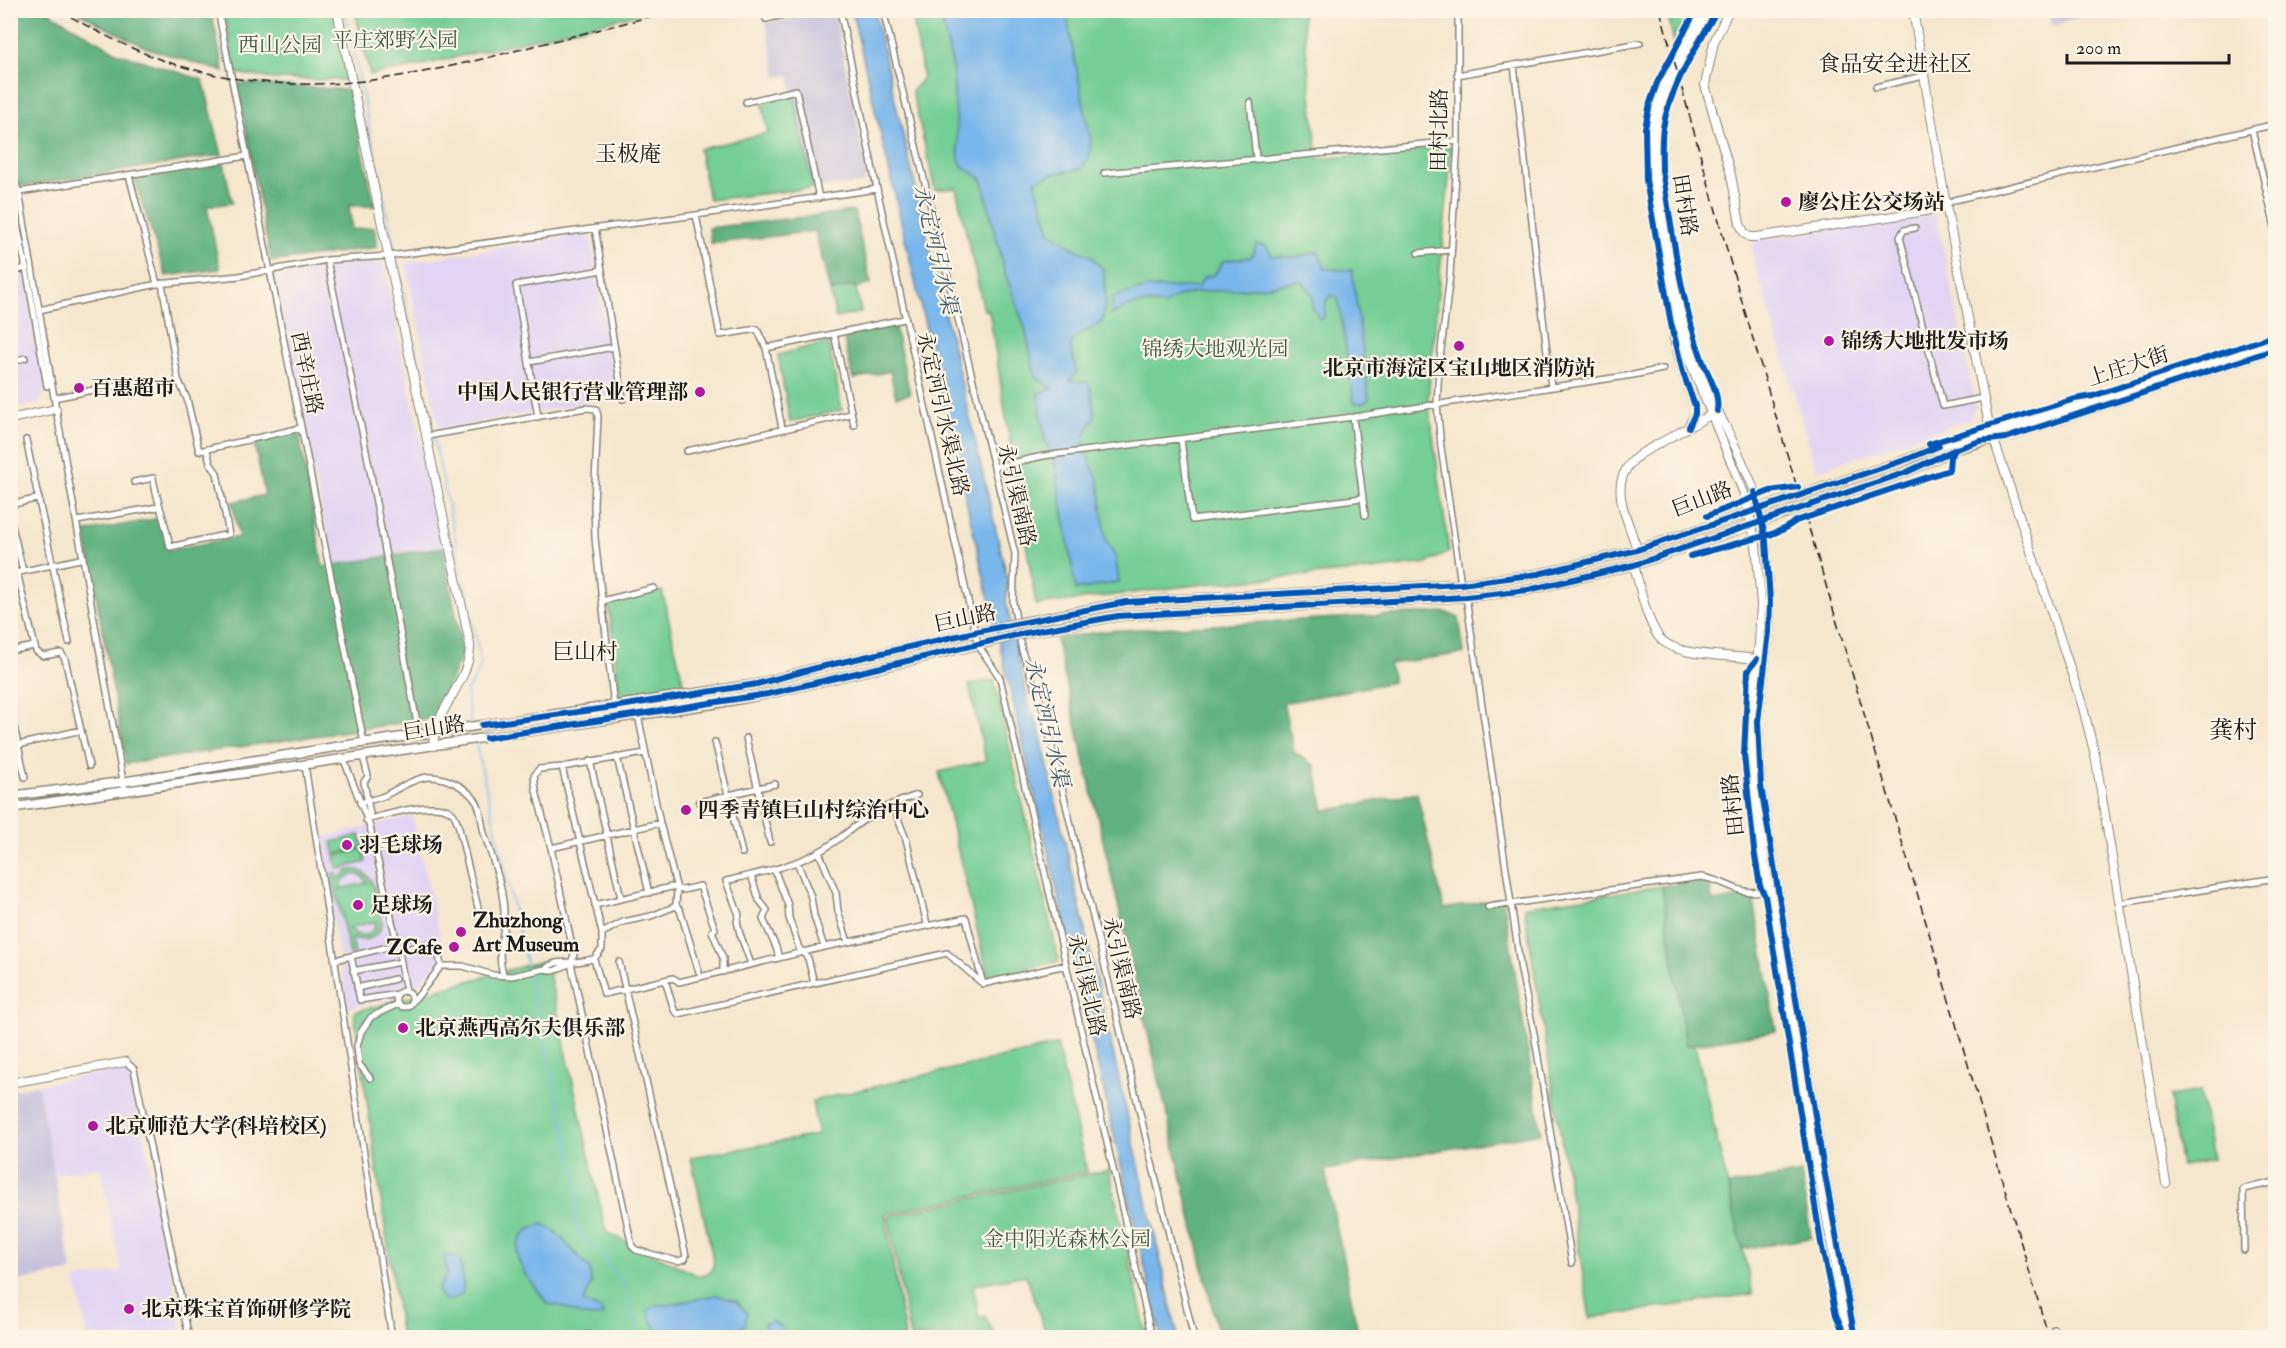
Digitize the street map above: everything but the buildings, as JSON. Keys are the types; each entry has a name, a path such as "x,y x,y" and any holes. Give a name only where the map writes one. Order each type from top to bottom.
{"main road":[{"path":"337,10 470,645 469,660 434,732 433,746"},
{"name":"田村路","path":"1702,10 1668,72 1660,92 1650,139 1650,166 1670,290 1683,345 1714,412 1744,462 1755,492 1766,541 1770,602 1762,660"},
{"name":"田村路","path":"1711,10 1675,74 1667,94 1660,118 1657,159 1676,285 1683,315 1698,366 1745,496 1756,544 1761,604 1762,660"},
{"path":"1729,10 1717,33 1707,69 1706,85 1731,175 1740,224 1745,234 1757,237 1926,211 1946,205"},
{"path":"1913,10 1946,205 1983,398 1993,436 2089,729 2100,779 2166,1183"},
{"path":"1670,290 1673,335 1695,406 1695,414 1689,427"},
{"name":"巨山路","path":"10,808 344,760 768,694 1025,633 1118,616 1466,597 1528,590 1634,564 1907,472 1956,449 1993,436 2276,342"},
{"name":"巨山路","path":"10,796 122,782 364,742 614,707 757,684 816,668 990,629 1126,602 1461,584 1538,574 1636,550 1908,459 1952,441 1978,434 2006,438 2276,349"},
{"path":"10,419 56,409"},
{"path":"1636,550 1620,500 1622,476 1633,459 1714,412"},
{"path":"1634,564 1653,627 1664,642 1677,650 1762,660"},
{"path":"1762,660 1752,703 1751,745 1760,831 1848,1338"},
{"path":"1762,660 1758,721 1761,786 1823,1164 1855,1338"},
{"path":"10,1083 126,1062"}],"street":[{"name":"西辛庄路","path":"219,10 364,742"},
{"path":"766,18 803,10"},
{"name":"永定河引水渠北路","path":"840,10 904,319 978,645"},
{"name":"永引渠南路","path":"883,10 1015,554 1013,603 1022,651 1043,710 1194,1338"},
{"name":"田村北路","path":"1458,10 1458,141 1450,275 1437,404 1461,584"},
{"path":"1457,75 1640,43"},
{"path":"1514,65 1551,387"},
{"path":"1876,87 1923,76"},
{"path":"746,102 796,90 819,198"},
{"path":"1250,102 1256,158"},
{"path":"1946,205 1954,200 2276,124"},
{"path":"2252,130 2276,232"},
{"path":"1104,173 1458,141"},
{"path":"19,192 247,156"},
{"path":"10,171 12,181 19,192 125,792"},
{"path":"129,175 160,284 178,379 187,399 199,451 301,428"},
{"path":"39,310 160,284 239,276 327,260 389,256 877,189"},
{"path":"11,195 47,386"},
{"path":"696,215 720,335 757,329 766,348 782,428"},
{"path":"595,228 623,399"},
{"path":"1915,228 1904,230 1900,237 1943,406 1983,398"},
{"path":"1418,254 1450,250"},
{"path":"327,260 370,470 418,734"},
{"path":"538,417 516,285 602,270"},
{"path":"10,272 26,271"},
{"path":"19,276 26,271"},
{"path":"766,348 904,319"},
{"path":"834,334 854,424"},
{"path":"529,362 614,347"},
{"path":"10,351 12,362 25,358"},
{"path":"994,467 1043,456 1353,417 1663,369"},
{"path":"54,398 128,383"},
{"path":"428,436 586,408 596,409 598,417 594,504 595,538 614,707"},
{"path":"687,452 782,428 792,428 851,414"},
{"path":"1353,417 1365,515"},
{"path":"26,440 69,642"},
{"path":"1181,440 1192,520 1362,498"},
{"path":"134,482 153,478 158,507 165,522 170,547 229,534 217,473 210,463 207,450"},
{"path":"10,505 39,498"},
{"path":"77,521 158,507"},
{"path":"10,518 34,646 40,656 61,653 64,657 89,766"},
{"path":"10,574 80,559 84,556"},
{"path":"602,601 654,588"},
{"path":"1466,597 1512,904 1572,1263"},
{"name":"永引渠北路","path":"978,645 1000,678 1152,1338"},
{"path":"10,651 34,646"},
{"path":"10,708 25,777"},
{"path":"639,715 660,823 677,889 676,906 680,910 699,972"},
{"path":"10,742 18,745 81,730"},
{"path":"746,738 770,842"},
{"path":"715,742 742,853"},
{"path":"620,962 686,1256 685,1259 677,1261 636,1250 632,1246 571,963 574,955 534,776 539,769 645,753"},
{"path":"352,785 364,782 368,776 363,757"},
{"path":"617,757 648,893"},
{"path":"344,760 370,827 399,951 406,992 411,997 411,1002"},
{"path":"590,762 621,898"},
{"path":"305,765 392,1338"},
{"path":"441,966 463,966 493,975 519,975 545,969 552,963 563,961 571,963 594,959 602,949 602,933 562,767"},
{"path":"360,803 428,777 464,788 478,804 484,835 501,883 505,921 498,959 503,974"},
{"path":"364,782 370,814 366,820"},
{"path":"699,802 775,784"},
{"path":"751,964 740,934 737,921 739,915 726,881 797,862 842,838 867,818 892,804 917,795"},
{"path":"892,804 906,839 927,924"},
{"path":"366,820 429,806 442,807 453,813 458,824 480,916"},
{"path":"551,848 660,823"},
{"path":"819,852 836,893 838,911 848,942"},
{"path":"797,862 811,897 813,916 824,947"},
{"path":"774,869 788,905 789,918 799,948 808,958 814,982"},
{"path":"751,875 759,900 767,910 763,919 777,947 779,958"},
{"path":"1488,907 1701,877 1716,879 1743,892 1770,889"},
{"path":"2121,903 2276,878"},
{"path":"595,905 671,887 683,890 700,886 715,929 712,932 723,958 723,972"},
{"path":"602,933 623,922 651,916 676,906"},
{"path":"594,959 604,994 673,978 679,982 927,924 966,918 983,984"},
{"path":"370,1078 358,1064 357,1046 361,1032 371,1017 398,1004 405,1006 411,1002 441,966 437,945 433,942 399,951"},
{"path":"335,960 388,948 397,943"},
{"path":"665,980 674,1010 678,1014 947,953 983,984"},
{"path":"351,956 360,1000 406,992"},
{"path":"353,971 401,962"},
{"path":"983,984 1065,965"},
{"path":"357,988 395,979"},
{"path":"398,994 396,998 398,1004"},
{"path":"126,1062 134,1069 189,1338"},
{"path":"2244,1250 2243,1189 2276,1182"},
{"path":"2054,1329 2057,1338"},
{"path":"1821,1338 1833,1335"}],"shaded area":[{"path":"820,11 834,11 868,176 862,184 813,188 789,75 777,77 766,23"},
{"path":"2047,11 2095,11 2053,26"},
{"path":"10,194 46,391 39,404 11,409"},
{"path":"1936,214 1976,407 1969,420 1817,470 1752,255 1754,241"},
{"path":"590,233 617,397 439,430 406,263"},
{"path":"383,263 443,547 333,566 273,274 325,264"},
{"path":"412,816 445,958 416,987 392,998 348,1008 320,838"},
{"name":"北京师范大学(科培校区)","path":"130,1068 183,1337 88,1337 75,1280 121,1272 100,1167 54,1174 38,1085"},
{"path":"38,1085 72,1271 11,1282 11,1090"}],"green space":[{"path":"11,11 47,11 118,53 203,80 222,155 11,188"},
{"path":"77,11 211,11 224,72 147,48"},
{"name":"西山公园","path":"224,11 336,11 349,80 274,79 235,73"},
{"name":"平庄郊野公园","path":"355,11 650,11 414,67 370,75"},
{"name":"锦绣大地观光园","path":"912,11 1302,11 1318,159 1452,146 1428,399 1449,552 1427,563 1204,584 1036,605 989,311 984,310 956,188 935,190 912,91 923,78"},
{"path":"1667,11 1691,11 1674,42"},
{"path":"237,83 349,90 375,206 349,206 352,230 374,227 378,247 271,262"},
{"path":"794,95 813,188 709,200 699,149 768,133 762,102"},
{"path":"224,163 232,203 207,206 220,269 166,276 134,178"},
{"path":"854,211 871,284 855,288 854,285 830,291 815,231 711,244 709,228"},
{"path":"855,285 861,312 836,318 830,291"},
{"path":"894,323 910,394 896,397 890,371 853,379 843,335"},
{"path":"828,342 842,410 790,422 778,355"},
{"path":"299,434 323,567 443,547 463,652 435,718 126,764 85,532 159,518 168,550 239,537 232,502 265,495 254,442"},
{"path":"662,591 684,686 620,697 608,602"},
{"path":"1445,612 1459,618 1464,653 1389,664 1393,682 1283,703 1294,752 1315,766 1324,811 1417,793 1444,909 1503,898 1541,1133 1325,1170 1359,1337 1219,1337 1056,639 1104,631"},
{"path":"994,680 1059,961 989,979 939,772 986,761 969,685"},
{"name":"羽毛球场","path":"360,835 363,848 334,854 332,842"},
{"path":"363,849 366,862 338,869 335,856"},
{"path":"349,870 358,870 365,874 374,887 382,922 378,932 372,938 362,940 352,938 355,953 350,955 332,874 336,872 338,879","holes":["352,874 362,876 367,883 340,889 343,880","376,921 374,929 367,935 358,935 349,928"]},
{"path":"1708,881 1713,902 1753,895 1776,1031 1686,1046 1662,886"},
{"path":"1662,886 1686,1046 1695,1045 1753,1294 1590,1318 1524,907"},
{"path":"546,960 606,1232 699,1276 710,1272 714,1263 691,1157 818,1135 812,1101 1057,1045 1087,1172 885,1214 905,1337 401,1337 354,1012"},
{"path":"2200,1091 2212,1160 2181,1166 2169,1096"},
{"name":"金中阳光森林公园","path":"1109,1170 1147,1337 1047,1337 1026,1275 973,1285 979,1318 985,1316 996,1337 910,1337 888,1216"},
{"path":"1801,1173 1811,1238 1742,1249 1728,1186"}],"water":[{"path":"852,11 874,11 1008,581 1006,602 1029,704 1039,728 1178,1337 1161,1337"},
{"path":"943,11 1069,11 1068,24 1091,142 1089,157 1081,169 1053,174 1035,181 1050,232 1073,248 1091,256 1103,269 1106,302 1102,322 1074,338 1070,346 1077,372 1069,381 1087,382 1091,389 1095,416 1085,435 1083,446 1099,482 1106,540 1115,555 1119,582 1076,590 1054,459 1045,441 1038,393 1052,389 1035,376 1025,328 1005,273 982,179 962,166 959,159 952,63 943,26"},
{"path":"1257,244 1266,246 1272,256 1297,257 1318,252 1325,269 1352,270 1369,399 1363,403 1354,403 1338,297 1330,296 1326,301 1324,318 1319,319 1312,307 1313,296 1302,281 1191,293 1164,305 1136,305 1111,315 1113,297 1147,288 1198,287 1204,277 1214,275 1223,261 1251,257"},
{"path":"543,1224 555,1231 590,1269 591,1285 583,1302 601,1310 603,1316 583,1316 562,1306 547,1304 526,1274 517,1254 520,1241 528,1230"},
{"path":"444,1256 455,1256 460,1260 462,1268 462,1294 452,1300 444,1300 437,1291 447,1274"},
{"path":"716,1295 736,1301 747,1313 745,1325 723,1337 660,1337 647,1311 656,1305 668,1305"},
{"path":"773,1321 783,1329 787,1337 771,1337 763,1324"}],"waterway":[{"path":"345,10 395,252"},
{"path":"396,257 481,662 478,673 466,692 471,725"},
{"path":"476,744 528,970"},
{"path":"529,975 578,1186 575,1224 583,1237 606,1258 614,1273 627,1285 633,1321 643,1338"}],"railway":[{"path":"59,10 115,40 174,64 219,76 263,82 306,84 349,82 434,70 676,10"},
{"path":"1660,10 1732,268 2049,1338"}],"cycle path":[{"path":"1673,335 1646,180 1645,128 1657,83 1696,10"},
{"path":"1717,10 1685,67 1672,97 1663,128 1662,149 1662,170 1688,313 1694,336 1717,397 1717,411"},
{"path":"1672,326 1683,373 1695,406 1695,414 1689,427"},
{"name":"上庄大街","path":"1929,444 2075,399 2093,396 2276,335"},
{"path":"486,738 768,694 1025,633 1118,616 1466,597 1528,590 1634,565 1907,472 1956,449 1980,441 2006,438 2276,349"},
{"path":"482,725 757,684 816,668 975,632 1126,602 1461,584 1538,574 1637,550 1908,459 1939,446"},
{"path":"1690,556 1772,534 1796,521 1949,470 1950,457 1956,449"},
{"path":"1707,516 1770,491 1798,487"},
{"path":"1755,492 1766,541 1770,601 1769,632 1758,721 1761,786 1823,1164 1855,1338"},
{"path":"1757,659 1748,671 1744,755 1754,850 1760,886 1765,896 1821,1243 1836,1315 1846,1338"}],"place":[{"name":"廖公庄公交场站","path":"1786,202"},
{"name":"锦绣大地批发市场","path":"1829,341"},
{"name":"北京市海淀区宝山地区消防站","path":"1459,346"},
{"name":"百惠超市","path":"79,388"},
{"name":"中国人民银行营业管理部","path":"700,392"},
{"name":"四季青镇巨山村综治中心","path":"686,810"},
{"name":"羽毛球场","path":"347,845"},
{"name":"足球场","path":"358,905"},
{"name":"Zhuzhong Art Museum","path":"461,932"},
{"name":"ZCafe","path":"454,947"},
{"name":"北京燕西高尔夫俱乐部","path":"403,1028"},
{"name":"北京师范大学(科培校区)","path":"93,1126"},
{"name":"北京珠宝首饰研修学院","path":"129,1309"}],"district":[{"name":"食品安全进社区","path":"1895,63"},
{"name":"玉极庵","path":"628,153"},
{"name":"巨山村","path":"585,651"},
{"name":"龚村","path":"2233,730"}],"water label":[{"name":"永定河引水渠","path":"937,249"},
{"name":"永定河引水渠","path":"1048,722"}]}
